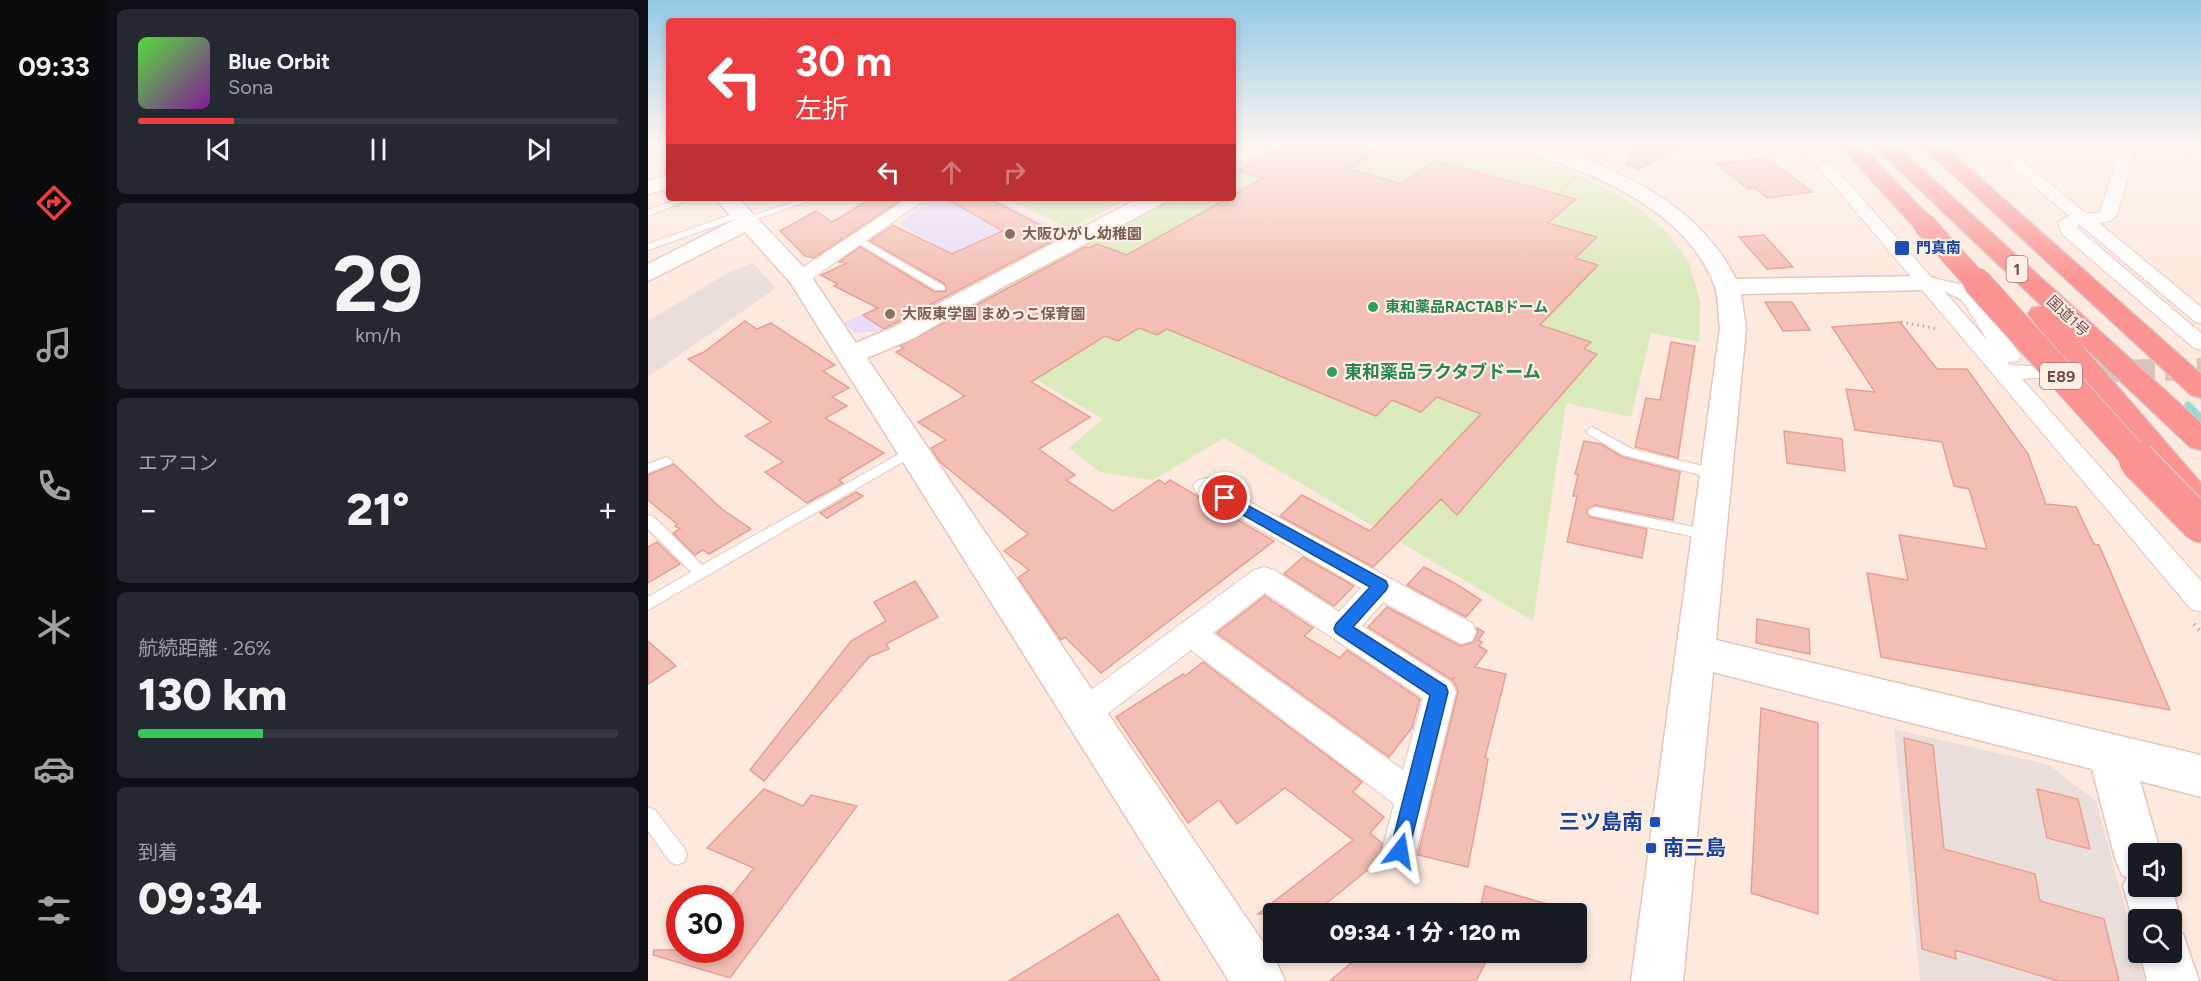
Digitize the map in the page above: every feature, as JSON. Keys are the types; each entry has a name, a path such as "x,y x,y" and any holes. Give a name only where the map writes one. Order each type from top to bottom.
{"highway":[{"name":"E89","path":"1892,190 2160,485 2201,525"},
{"name":"国道1号","path":"1932,190 2201,440"},
{"name":"国道1号","path":"1981,190 2201,389"},
{"path":"2000,190 2201,367"},
{"path":"2006,190 2063,246"},
{"path":"1994,247 2018,285 2175,475 2201,503"},
{"path":"2156,348 2201,380"}],"street":[{"path":"1637,190 1692,232 1713,259 1727,287 1733,328 1657,981"},
{"path":"1846,190 1926,283 2022,372 2201,601"},
{"path":"2048,190 2201,317"},
{"path":"2116,190 2108,215 2103,219 2067,222 2068,230 2072,236 2201,344"},
{"path":"800,278 915,201"},
{"path":"851,355 903,333 994,282 1150,201"},
{"path":"648,274 739,214 800,278 1259,981"},
{"path":"1727,287 1926,283"},
{"path":"1206,487 1461,632"},
{"path":"1083,714 1264,578 1440,692 1400,851"},
{"path":"1342,629 1380,586"},
{"path":"1190,633 1413,797"},
{"path":"1696,651 2201,776"},
{"path":"2110,754 2135,843"},
{"path":"2168,963 2173,981"}],"lane":[{"path":"648,213 681,201"},
{"path":"648,247 739,214 799,201"},
{"path":"859,240 940,288"},
{"path":"1592,431 1628,452 1716,474"},
{"path":"648,604 913,450"},
{"path":"648,469 666,460"},
{"path":"1595,512 1710,535"},
{"path":"648,520 701,573"},
{"path":"648,816 677,855"}],"path":[{"path":"1557,194 1562,190"},
{"path":"1900,322 1946,330"}],"shaded area":[{"path":"928,201 996,201 1067,233 987,274 899,224"},
{"path":"753,263 776,288 648,377 648,321 729,272"},
{"name":"大阪東学園 まめっこ保育園","path":"930,291 947,300 883,331 856,333 844,323 891,300"},
{"path":"1894,729 2049,765 2096,801 2128,919 2128,963 2140,963 2145,981 1920,981"}],"green space":[{"name":"東和薬品ラクタブドーム","path":"1236,190 1607,190 1646,214 1668,234 1689,262 1700,302 1699,342 1651,333 1631,417 1566,403 1533,621 1224,438 1153,480 1100,472 1069,448 1103,419 938,322 1166,201 1236,201"},
{"path":"1010,201 1124,201 1070,228"}],"building":[{"path":"1242,190 1542,190 1576,199 1548,223 1597,237 1575,258 1598,265 1540,325 1591,342 1584,349 1597,354 1457,515 1441,499 1373,567 1280,516 1302,495 1370,531 1481,414 1437,397 1421,412 1392,400 1376,416 1167,329 1157,335 1139,328 1118,341 1105,336 1031,382 1090,417 1039,449 1075,475 1066,480 1113,511 1159,480 1165,484 1170,480 1274,541 1101,673 1065,637 1061,640 1018,578 1029,570 1004,551 1028,534 940,462 931,448 946,440 918,422 965,396 896,352 904,348 900,346 1085,247 1089,248 1097,244 1127,255 1223,201 1236,201 1236,193"},
{"path":"1757,190 1809,190 1812,192 1767,198"},
{"path":"867,201 900,201 814,258 805,256 780,231 816,211 832,222"},
{"path":"950,201 994,201 1062,236 884,329 863,315 878,308 834,286 838,284 821,275 847,263 839,262 860,247 935,292 946,291 945,284 870,241 893,225 952,254 1003,231"},
{"path":"1764,235 1793,267 1767,269 1739,237"},
{"path":"1765,302 1792,302 1810,330 1783,331"},
{"path":"745,321 757,329 771,323 835,365 823,371 849,388 832,397 847,406 825,418 884,453 839,480 843,483 807,503 765,472 783,462 745,436 771,422 688,359 704,352"},
{"path":"1900,322 1937,369 1967,369 2028,454 2046,504 2076,507 2094,544 2099,545 2170,710 1881,657 1867,573 1908,580 1899,535 1987,549 1969,489 1954,486 1942,442 1855,430 1846,389 1875,392 1832,327"},
{"path":"1671,342 1695,346 1678,458 1635,447 1646,398 1660,400"},
{"path":"1784,431 1842,439 1845,471 1787,463"},
{"path":"1584,441 1601,444 1622,457 1680,472 1673,520 1595,505 1586,511 1590,517 1647,529 1642,558 1567,542 1577,496 1573,496 1578,475 1575,474"},
{"path":"674,464 722,509 751,529 709,554 703,550 695,555 673,533 680,529 675,526 677,524 648,500 648,475"},
{"path":"856,492 863,496 827,518 820,513"},
{"path":"657,542 680,564 648,583 648,547"},
{"path":"1303,557 1354,586 1334,606 1284,574"},
{"path":"1424,567 1481,600 1466,617 1407,585"},
{"path":"915,581 938,617 886,644 889,649 869,657 764,781 750,770 851,641 886,621 874,602"},
{"path":"1265,596 1313,628 1304,636 1340,658 1347,650 1420,699 1412,728 1389,757 1217,633"},
{"path":"1387,607 1460,646 1474,642 1478,633 1477,628 1484,632 1478,640 1482,642 1479,646 1487,651 1475,667 1506,674 1485,758 1488,759 1468,867 1418,855 1458,691 1453,681 1454,677 1452,680 1368,627"},
{"path":"1757,619 1809,629 1810,654 1756,643"},
{"path":"648,641 676,666 648,684"},
{"path":"1203,662 1362,782 1353,792 1384,817 1370,833 1382,843 1381,855 1370,868 1327,903 1272,903 1353,840 1285,788 1237,824 1219,800 1188,823 1116,717 1183,674 1185,676"},
{"path":"1761,708 1818,723 1818,914 1751,893"},
{"path":"1904,738 1933,745 1944,849 2035,874 2040,901 2104,919 2119,981 2058,981 1955,950 1956,959 1922,949"},
{"path":"764,789 803,806 811,795 857,806 744,959 744,885 740,885 754,868 707,848"},
{"path":"2037,789 2078,799 2090,849 2047,838"},
{"path":"1485,886 1544,903 1481,903"},
{"path":"1118,914 1160,981 1009,981"},
{"path":"654,950 666,950 666,959 653,955"},
{"path":"680,963 741,963 730,978"},
{"path":"1351,963 1485,963 1476,981 1330,981"}],"waterway":[{"path":"2188,405 2201,418"}],"tunnel":[{"path":"2069,372 2201,369"}],"place":[{"name":"大阪ひがし幼稚園","path":"1010,234"},
{"name":"門真南","path":"1902,248"},
{"name":"東和薬品RACTABドーム","path":"1373,307"},
{"name":"大阪東学園 まめっこ保育園","path":"890,314"},
{"name":"東和薬品ラクタブドーム","path":"1332,372"},
{"name":"三ツ島南","path":"1655,822"},
{"name":"南三島","path":"1651,848"}],"route":[{"path":"1225,498 1380,586 1342,629 1440,692 1400,851"}]}
